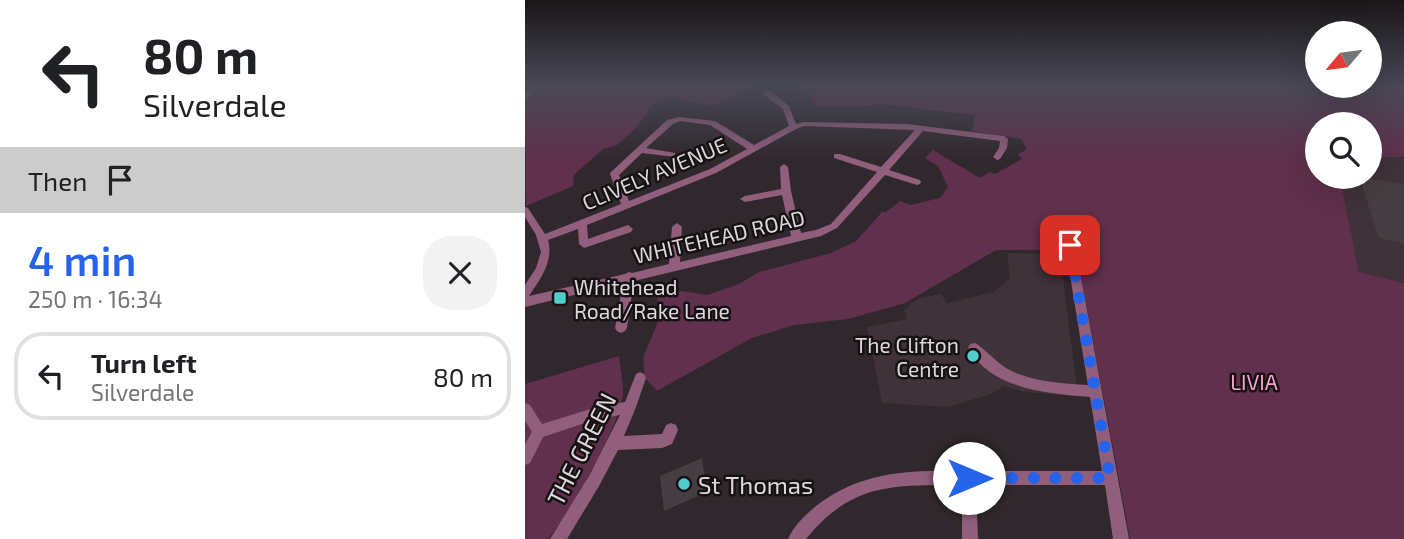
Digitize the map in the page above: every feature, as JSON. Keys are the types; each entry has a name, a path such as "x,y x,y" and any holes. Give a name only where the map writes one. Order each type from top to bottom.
{"street":[{"path":"786,109 793,127"},
{"path":"626,205 614,174 670,122 679,119 712,124 754,149"},
{"name":"CLIVELY AVENUE","path":"544,237 713,171 793,127 816,123 921,128 1015,141"},
{"name":"WHITEHEAD ROAD","path":"525,302 797,238 834,226 921,128"},
{"path":"997,157 1003,148 1004,139"},
{"path":"639,150 672,155"},
{"path":"837,156 918,182"},
{"path":"785,167 786,191 797,238"},
{"path":"745,199 786,191"},
{"path":"525,210 544,237 545,258 525,294"},
{"path":"582,223 584,249 628,229"},
{"path":"674,266 677,227"},
{"path":"1070,245 1121,539"},
{"path":"621,327 629,276"},
{"path":"974,348 986,362 1010,377 1038,387 1095,391"},
{"name":"THE GREEN","path":"558,539 593,487 615,443 640,378"},
{"path":"525,458 539,432 597,413 630,407"},
{"path":"525,409 539,432"},
{"path":"615,443 662,441 667,439 671,430"},
{"path":"796,539 820,511 861,487 898,477 1110,478"},
{"path":"969,478 970,539"}],"shaded area":[{"path":"1404,157 1404,283 1359,272 1342,189 1382,189 1382,158"},
{"name":"The Clifton Centre","path":"1007,253 1060,254 1078,396 1024,392 1004,386 991,394 948,407 882,403 867,327 907,319 904,310 919,298 941,294 947,303 994,292 1010,278"}],"green space":[{"path":"525,109 650,109 636,128 617,145 603,149 574,175 573,186 526,206"},
{"name":"LIVIA","path":"925,109 1404,109 1404,157 1382,158 1382,112 1305,112 1305,189 1342,189 1359,272 1404,283 1404,539 1130,539 1076,250 996,250 905,303 848,319 794,325 752,338 657,391 645,378 644,356 658,320 659,304 656,296 682,291 707,295 739,284 759,272 831,253 856,241 882,212 900,201 910,205 940,198 948,187 938,166 925,158 933,150 980,178 990,172 995,174 1022,159 1018,154 1027,149 1021,139 972,131 975,115"},
{"path":"619,356 623,394 620,409 603,448 580,491 548,539 525,539 525,384"}],"building":[{"path":"1382,181 1404,184 1404,243 1379,238 1363,189 1382,189"},
{"name":"St Thomas","path":"702,458 707,492 664,511 660,476"}],"place":[{"name":"Whitehead Road/Rake Lane","path":"560,298"},
{"name":"The Clifton Centre","path":"973,356"},
{"name":"St Thomas","path":"684,484"}],"route":[{"path":"969,478 1110,478 1070,245"}]}
